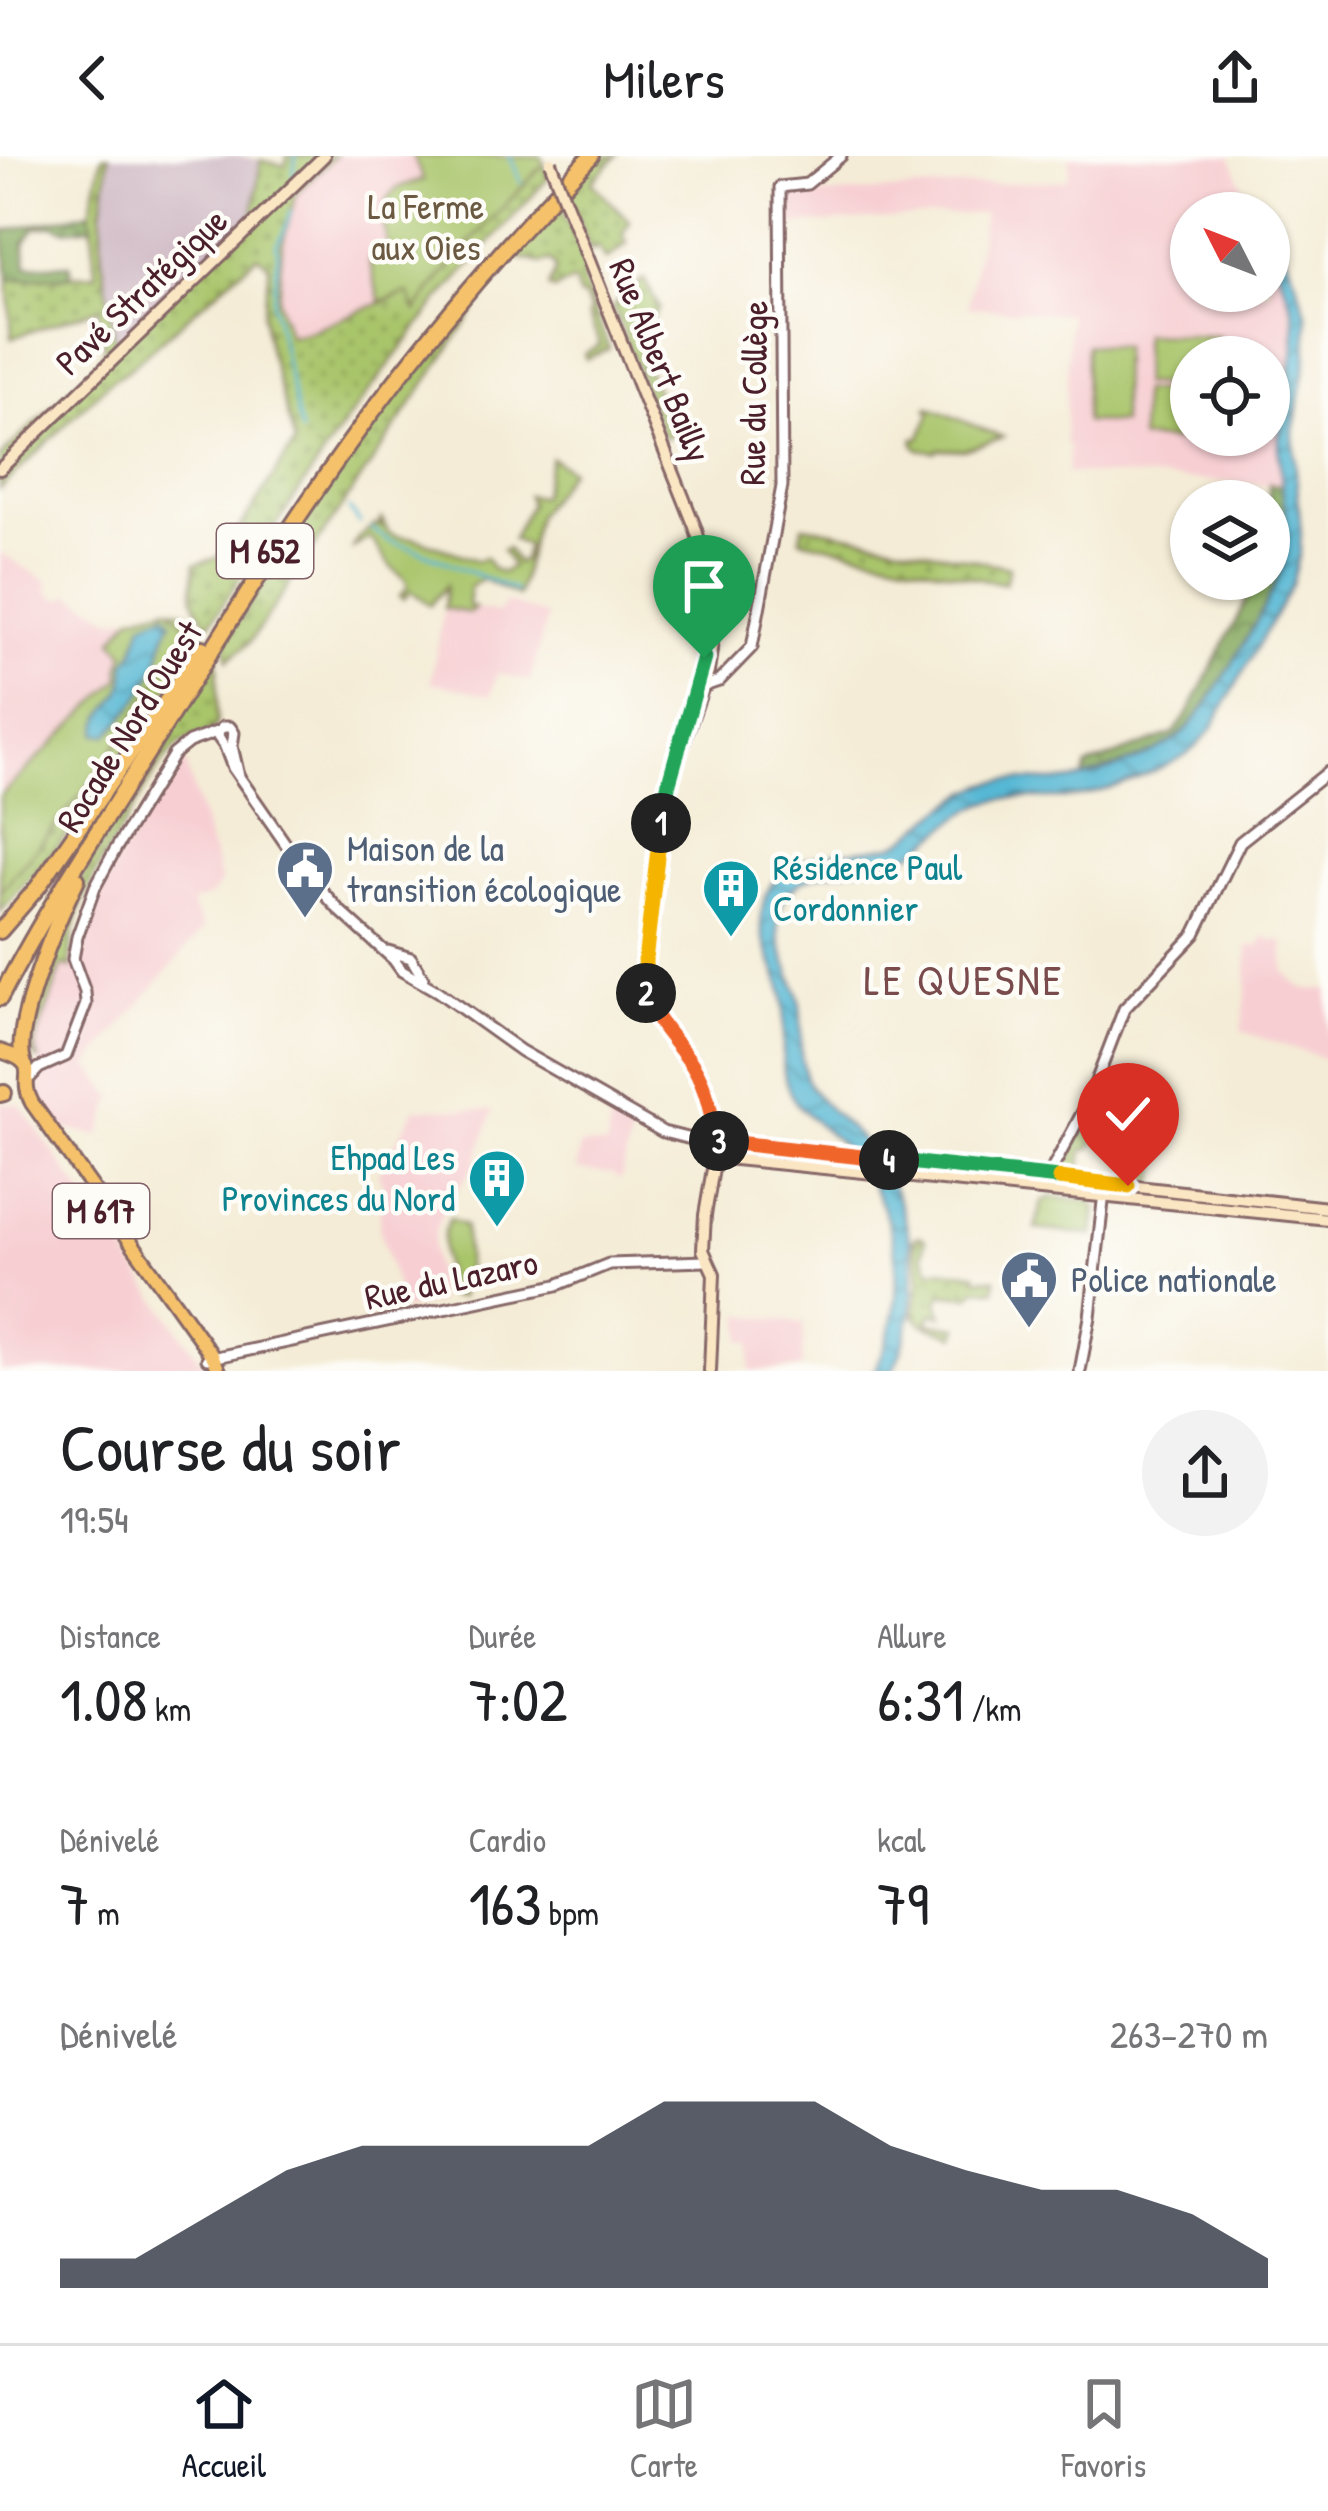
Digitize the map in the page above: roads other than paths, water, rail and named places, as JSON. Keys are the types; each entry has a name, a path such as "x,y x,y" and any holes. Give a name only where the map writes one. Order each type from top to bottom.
{"highway":[{"name":"Rocade Nord Ouest","path":"0,982 62,874 294,508 388,377 475,270 578,156"},
{"name":"Rocade Nord Ouest","path":"0,998 112,808 280,544 362,425 461,299 590,156"},
{"path":"0,926 38,887 206,644"},
{"path":"9,1056 20,1038 74,886 112,808"}],"main road":[{"name":"Pavé Stratégique","path":"0,470 324,156"},
{"name":"Rue Albert Bailly","path":"549,159 695,527 710,589 711,654 663,813 644,986 654,1016 699,1076 710,1105 715,1147"},
{"name":"Rue Albert Bailly","path":"700,683 710,589"},
{"path":"3,1093 22,1089 28,1081 28,1069 9,1056"},
{"name":"M 617","path":"28,1081 26,1090 32,1102 213,1365"},
{"name":"M 617","path":"3,1093 26,1106 133,1250"},
{"path":"715,1147 838,1154 1328,1208"},
{"path":"715,1147 852,1171 1328,1219"},
{"path":"710,1371 714,1279 703,1250 715,1147"}],"street":[{"name":"Rue du Collège","path":"735,665 751,650 757,633 783,482 780,188 807,184 842,156"},
{"path":"711,654 718,665 735,665"},
{"path":"700,683 719,681 735,665"},
{"path":"28,1081 36,1070 68,1054 84,1011 85,994 73,952 94,891 118,845 181,747 196,740 224,739 239,776 303,869 373,942 516,1048 663,1132 715,1147"},
{"path":"1041,1190 1089,1100 1124,1009 1195,934 1240,842 1328,772"},
{"path":"9,1056 33,1064 50,1063"},
{"path":"1080,1371 1092,1305 1104,1189 1100,1183"},
{"name":"Rue du Lazaro","path":"213,1365 553,1286 611,1264 707,1261"}],"water":[{"path":"1290,266 1307,315 1307,357 1293,433 1301,533 1290,589 1290,480 1281,480 1280,456 1290,456 1294,320"},
{"path":"1284,600 1211,730 1180,758 1079,796 983,804 899,859 818,875 787,894 779,937 799,998 806,1078 885,1172 907,1227 913,1285 904,1343 893,1371 874,1371 894,1313 895,1252 877,1194 861,1168 790,1093 784,1069 782,993 761,924 765,898 774,881 801,861 896,844 981,786 1013,780 1070,780 1106,771 1171,742 1206,705 1267,601"},
{"path":"166,613 172,621 144,689 108,735 97,734 102,717 122,688 126,662 143,623"}],"waterway":[{"path":"293,176 296,156"},
{"path":"510,156 521,183"},
{"path":"291,211 276,245 273,304 301,432"},
{"path":"349,509 360,523"},
{"path":"371,528 389,541 516,591"}],"place":[{"name":"Maison de la transition écologique","path":"305,920"},
{"name":"Résidence Paul Cordonnier","path":"731,939"},
{"name":"Ehpad Les Provinces du Nord","path":"497,1229"},
{"name":"Police nationale","path":"1029,1330"}],"district":[{"name":"LE QUESNE","path":"964,980"}],"park label":[{"name":"La Ferme aux Oies","path":"426,226"}]}
